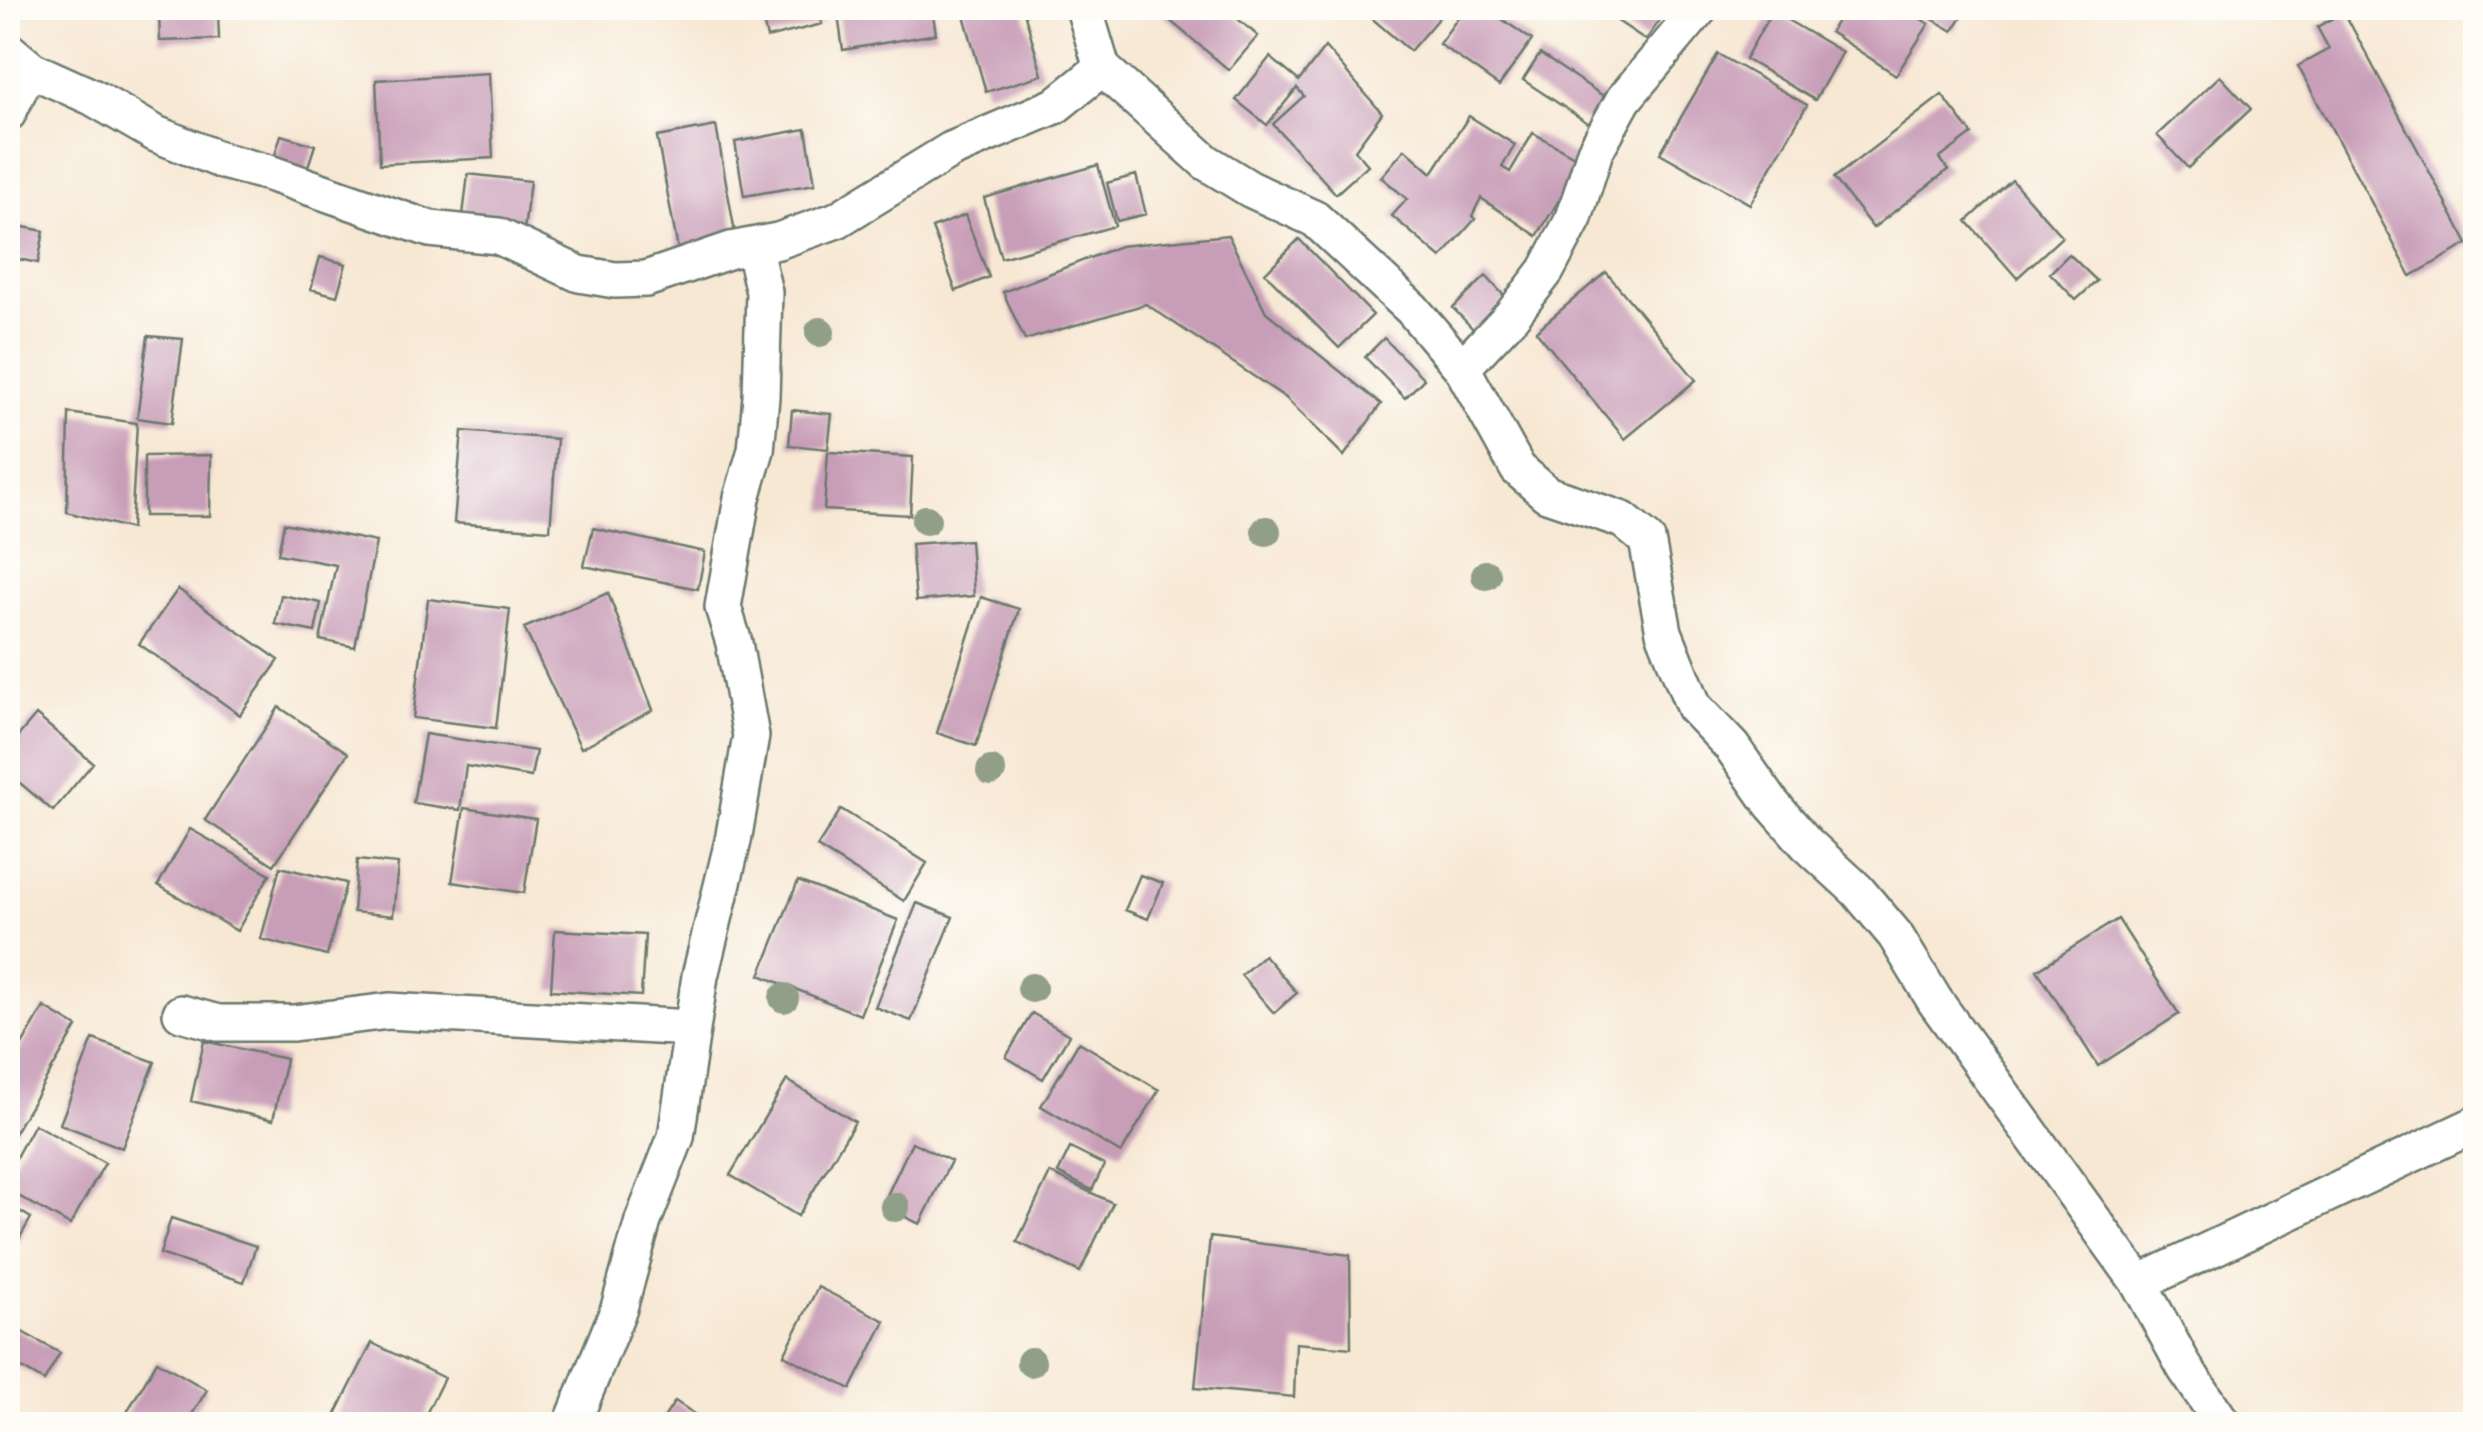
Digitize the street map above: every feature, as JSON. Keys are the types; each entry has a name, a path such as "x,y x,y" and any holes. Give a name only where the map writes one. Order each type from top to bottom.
{"street":[{"path":"1084,8 1102,68 1206,162 1250,189 1315,220 1412,309 1462,368 1518,468 1547,494 1623,520 1647,540 1664,632 1694,707 1732,747 1784,818 1857,890 1895,935 1934,1001 2139,1284 2184,1368 2223,1424"},
{"path":"1462,368 1512,316 1546,271 1574,218 1595,152 1624,99 1700,8"},
{"path":"8,113 18,59 156,134 222,161 430,230 498,236 579,274 615,280 646,279 731,250 778,242 837,220 952,150 1055,106 1102,68"},
{"path":"572,1424 619,1308 643,1221 676,1136 691,1028 720,882 733,840 751,736 734,643 723,607 742,498 756,450 761,397 764,292 753,246"},
{"path":"180,1013 218,1023 293,1023 389,1011 691,1028"},
{"path":"2139,1284 2476,1124"}],"building":[{"path":"760,8 818,8 822,24 767,38"},
{"path":"837,8 932,8 936,34 843,50"},
{"path":"962,8 1023,8 1042,75 986,92"},
{"path":"1155,8 1225,8 1258,36 1229,70"},
{"path":"1374,8 1447,8 1410,51 1368,15"},
{"path":"1465,8 1486,8 1532,40 1499,86 1439,44"},
{"path":"1598,8 1668,8 1646,40"},
{"path":"1845,8 1904,8 1929,24 1896,75 1830,32"},
{"path":"1913,8 1967,8 1953,31"},
{"path":"1772,11 1842,52 1815,100 1745,59"},
{"path":"218,12 219,39 160,41 159,14"},
{"path":"2344,12 2468,244 2411,276 2298,66 2329,49 2317,27"},
{"path":"1325,47 1382,113 1355,150 1368,165 1336,194 1273,124 1304,96 1297,88 1267,125 1236,100 1270,57 1299,81"},
{"path":"1540,54 1608,99 1591,125 1523,80"},
{"path":"1718,54 1807,105 1750,204 1660,153"},
{"path":"489,73 493,158 380,164 376,80"},
{"path":"2220,76 2251,109 2188,168 2157,135"},
{"path":"1942,95 1972,134 1940,158 1948,170 1873,228 1834,178"},
{"path":"1469,116 1515,145 1502,167 1510,172 1533,133 1583,161 1537,236 1481,198 1472,216 1475,219 1441,258 1392,216 1407,199 1381,177 1405,149 1432,173"},
{"path":"716,126 737,244 679,255 657,137"},
{"path":"806,129 815,184 744,196 735,142"},
{"path":"281,135 315,145 302,185 269,175"},
{"path":"1098,165 1115,226 1001,258 984,198"},
{"path":"468,174 530,181 523,239 461,232"},
{"path":"1136,175 1146,214 1117,221 1107,183"},
{"path":"2012,180 2062,237 2017,278 1967,221"},
{"path":"965,215 989,277 956,291 932,228"},
{"path":"8,224 44,231 38,263 8,257"},
{"path":"1228,235 1266,312 1381,404 1344,456 1286,398 1146,304 1025,340 1003,292 1120,246"},
{"path":"1299,239 1373,315 1339,348 1265,273"},
{"path":"2069,254 2097,281 2076,300 2050,273"},
{"path":"320,257 346,264 337,296 311,289"},
{"path":"1606,272 1696,380 1625,439 1536,331"},
{"path":"1486,276 1507,299 1475,331 1453,308"},
{"path":"148,336 183,339 172,423 137,418"},
{"path":"1384,338 1424,379 1405,398 1365,357"},
{"path":"792,410 832,414 828,449 789,445"},
{"path":"69,413 137,423 131,529 67,512"},
{"path":"462,431 557,439 550,530 454,523"},
{"path":"828,452 913,457 910,515 824,510"},
{"path":"211,455 210,516 144,516 144,456"},
{"path":"284,523 376,542 355,647 320,640 336,565 278,554"},
{"path":"593,528 705,552 698,589 584,566"},
{"path":"970,540 974,596 916,601 911,544"},
{"path":"178,589 279,660 240,715 139,644"},
{"path":"608,593 653,710 581,748 524,628"},
{"path":"281,595 321,603 315,632 275,624"},
{"path":"981,597 1019,609 976,746 937,733"},
{"path":"428,599 510,609 496,728 413,718"},
{"path":"279,707 348,753 274,865 205,820"},
{"path":"36,715 93,763 53,811 8,773 8,748"},
{"path":"425,734 536,751 531,777 466,766 460,810 413,803"},
{"path":"464,808 536,819 524,893 452,882"},
{"path":"841,809 927,863 904,901 817,847"},
{"path":"190,829 270,874 237,931 158,885"},
{"path":"357,860 398,864 393,916 353,912"},
{"path":"280,867 346,883 327,956 261,939"},
{"path":"1140,875 1163,883 1148,919 1125,910"},
{"path":"798,881 898,920 860,1015 760,975"},
{"path":"917,903 953,917 911,1021 875,1007"},
{"path":"2118,919 2179,1014 2098,1066 2037,970"},
{"path":"555,930 645,935 641,996 551,990"},
{"path":"1264,955 1297,993 1274,1013 1241,975"},
{"path":"44,1007 77,1027 8,1144 8,1069"},
{"path":"1032,1013 1069,1035 1043,1079 1006,1057"},
{"path":"93,1039 155,1062 122,1148 60,1124"},
{"path":"204,1041 286,1059 273,1120 191,1101"},
{"path":"1079,1042 1159,1090 1121,1153 1041,1106"},
{"path":"787,1080 855,1122 798,1216 730,1175"},
{"path":"34,1124 105,1163 70,1225 8,1190 8,1172"},
{"path":"912,1142 951,1161 920,1224 882,1206"},
{"path":"1070,1148 1104,1165 1092,1190 1058,1173"},
{"path":"1050,1173 1113,1203 1080,1272 1017,1242"},
{"path":"8,1204 31,1218 8,1258"},
{"path":"171,1218 256,1246 244,1282 160,1254"},
{"path":"1210,1237 1350,1255 1351,1348 1296,1343 1294,1397 1195,1388"},
{"path":"818,1287 885,1321 851,1389 784,1355"},
{"path":"15,1328 60,1353 44,1381 8,1360 8,1342"},
{"path":"372,1343 444,1378 421,1424 331,1424"},
{"path":"157,1361 207,1390 186,1424 120,1424"},
{"path":"675,1401 710,1424 660,1424"}]}
